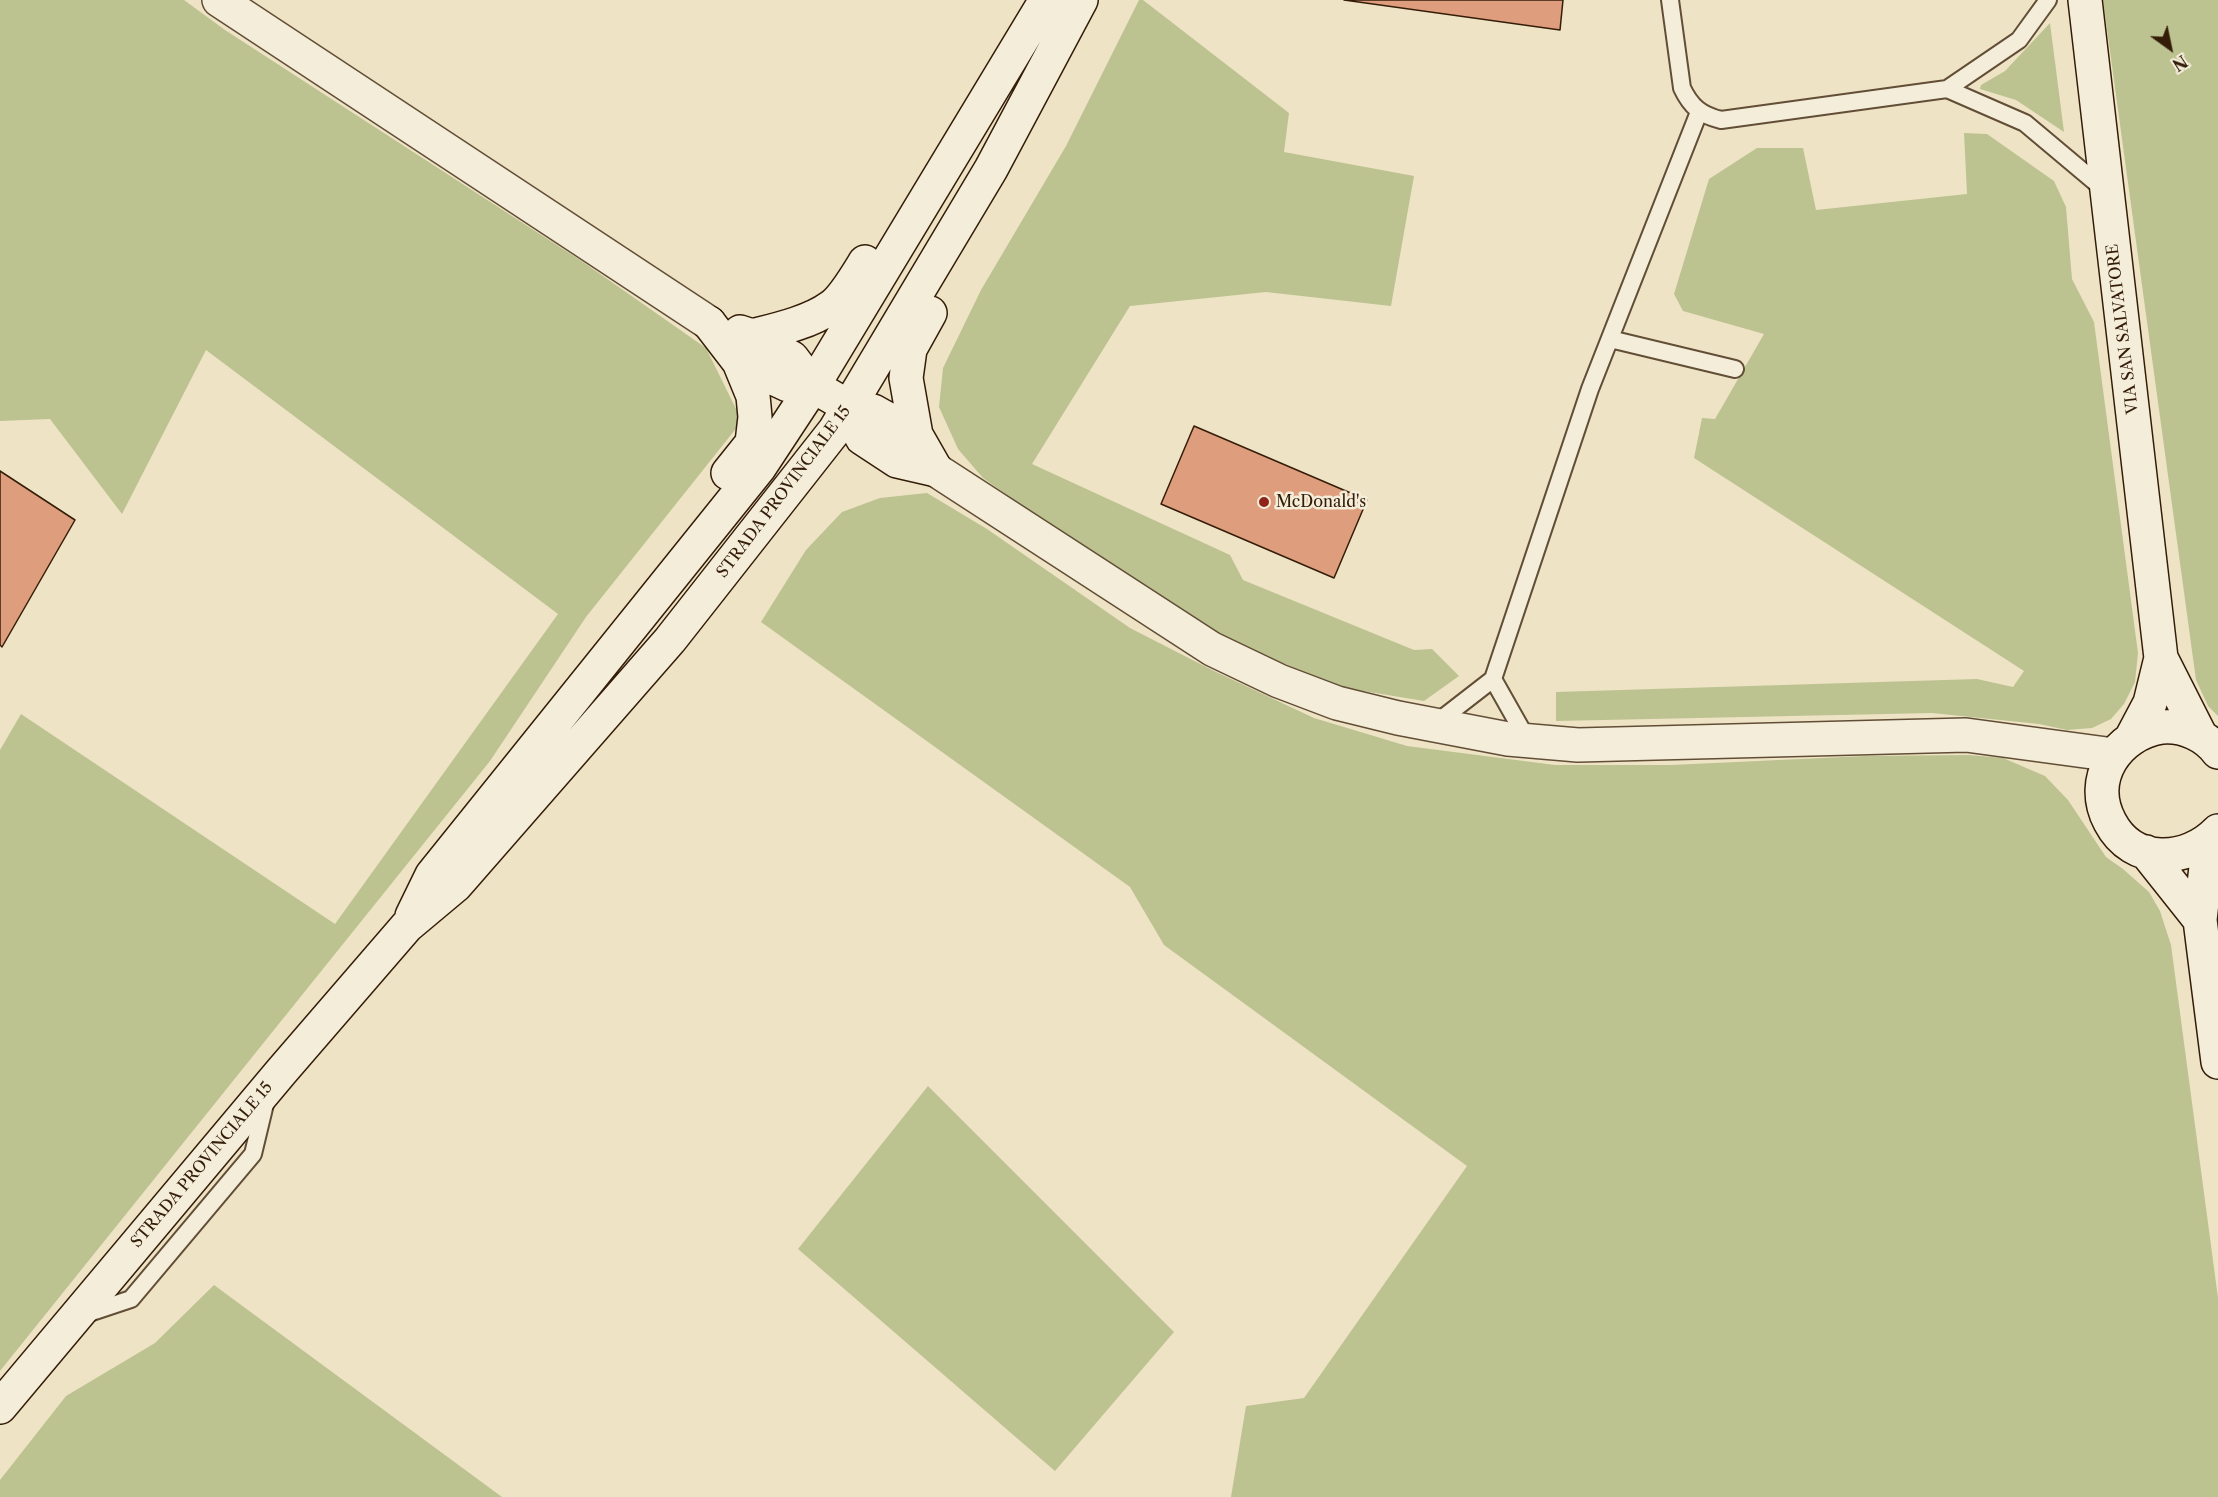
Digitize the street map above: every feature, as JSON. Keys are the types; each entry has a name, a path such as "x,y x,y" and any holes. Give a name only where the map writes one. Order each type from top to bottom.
{"main road":[{"path":"219,0 709,323 746,349 788,385 813,386 849,407 873,411 916,435"},
{"name":"STRADA PROVINCIALE 15","path":"407,926 432,875 759,468 813,386 1046,0"},
{"name":"STRADA PROVINCIALE 15","path":"0,1407 270,1085 407,926 456,885 670,640 835,430 1002,149 1081,0"},
{"name":"VIA SAN SALVATORE","path":"2085,0 2161,658 2150,703 2108,765 2103,782 2103,802 2110,822 2122,838 2146,852"},
{"path":"746,349 832,307 857,276 941,133 980,112"},
{"path":"936,470 916,435 906,378 910,349 1005,181 1002,149"},
{"path":"627,633 638,587 752,443 755,417 746,349"},
{"path":"694,609 695,581 801,443 811,426 816,409 813,386"},
{"path":"849,407 862,438 897,461 936,470 1212,649 1279,681 1337,703 1528,741 1578,745 1966,735 2123,746 2148,730 2166,727 2184,729 2212,746"},
{"name":"VIA SAN SALVATORE","path":"2161,658 2212,746"},
{"path":"2146,852 2158,856 2178,855 2194,850 2213,836"},
{"path":"2213,836 2200,920 2218,1062"},
{"path":"2146,852 2200,920"}],"lane":[{"path":"1670,0 1682,88 1689,101 1699,112 1721,120 1947,89 2019,40 2048,0"},
{"path":"1947,89 2025,123 2106,191"},
{"path":"1434,724 1493,680 1590,389 1699,112"},
{"path":"1610,339 1735,369"},
{"path":"1493,680 1528,741"}],"green space":[{"path":"0,0 184,0 225,30 583,262 706,348 742,421 586,617 490,761 0,1371 0,750 21,714 335,924 558,614 206,350 122,514 50,419 0,421"},
{"path":"1139,0 1143,0 1289,113 1284,152 1414,176 1391,306 1266,292 1130,306 1032,464 1230,555 1243,580 1414,650 1432,649 1459,676 1424,701 1345,688 1232,643 1114,570 983,478 958,449 939,407 943,368 981,290 1066,146"},
{"path":"2103,0 2218,0 2218,716 2208,706 2196,680"},
{"path":"2050,23 2064,132 2016,100 1980,89 1981,85 2005,71"},
{"path":"1964,133 1987,134 2054,181 2066,207 2072,279 2094,322 2138,653 2135,682 2124,704 2111,719 2092,728 2067,730 2039,724 1932,713 1556,721 1556,692 1977,679 2013,687 2024,671 1694,458 1702,418 1715,419 1764,334 1683,311 1674,294 1709,179 1757,148 1803,148 1816,210 1967,194"},
{"path":"927,493 987,529 1130,628 1314,718 1407,746 1555,765 1671,765 1865,756 1969,755 2003,758 2045,776 2068,800 2106,857 2149,892 2160,911 2171,945 2218,1298 2218,1497 1231,1497 1246,1406 1304,1398 1467,1166 1164,945 1130,887 761,622 806,550 842,512 880,498"},
{"path":"928,1086 1174,1332 1055,1471 798,1249"},
{"path":"214,1285 502,1497 0,1497 0,1480 66,1396 155,1343"}],"building":[{"path":"1344,0 1563,0 1560,30"},
{"name":"McDonald's","path":"1194,426 1367,500 1334,578 1161,504"},
{"path":"0,471 75,520 2,647 0,645"}],"place":[{"name":"McDonald's","path":"1264,502"}]}
